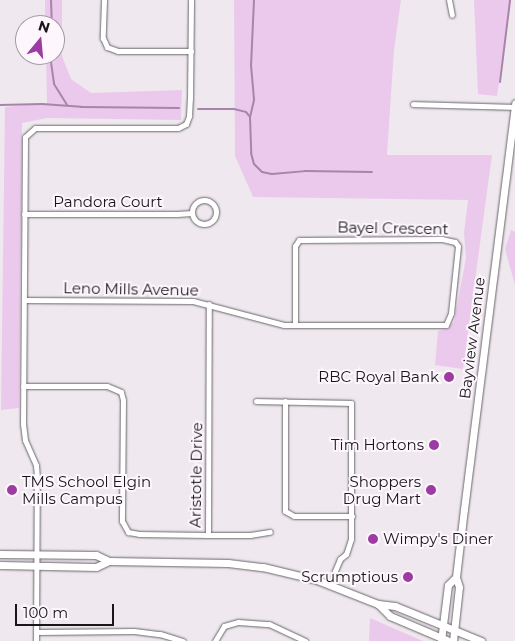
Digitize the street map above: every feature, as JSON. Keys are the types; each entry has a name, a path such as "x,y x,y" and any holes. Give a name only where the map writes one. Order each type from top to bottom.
{"main road":[{"name":"Bayview Avenue","path":"453,641 459,588 456,577 515,103"},
{"path":"0,554 96,555 109,561 254,566 289,572 333,586 378,604 395,606 481,641"},
{"path":"0,566 96,567 109,561"},
{"name":"Bayview Avenue","path":"441,639 448,585 456,577"},
{"path":"378,604 390,616 449,641"}],"street":[{"path":"104,0 103,38 107,47 118,51 191,51"},
{"path":"36,641 36,465 23,431 24,142 30,130 56,127 178,128 186,124 189,116 190,98 191,0"},
{"path":"449,0 452,15"},
{"path":"413,104 514,107"},
{"name":"Pandora Court","path":"204,200 214,205 216,212 213,220 202,224 196,220 192,213 197,203 204,200"},
{"name":"Pandora Court","path":"24,214 192,213"},
{"name":"Bayel Crescent","path":"300,240 450,240 458,246 452,313 446,325 295,325 295,246 300,240"},
{"name":"Leno Mills Avenue","path":"24,300 186,300 209,304 279,324 295,325"},
{"name":"Aristotle Drive","path":"23,386 107,386 121,392 123,400 122,521 125,529 133,534 208,535 209,304"},
{"path":"256,401 351,403 351,539 346,554 340,560 335,571 333,586"},
{"path":"285,401 285,511 294,516 352,516"},
{"path":"208,535 250,535 270,532"},
{"path":"215,641 224,626 238,622 269,624 305,641"},
{"path":"36,632 134,631 160,634 183,641"}],"shaded area":[{"path":"45,0 62,0 62,15 45,15"},
{"path":"234,0 401,0 394,50 387,155 492,155 463,369 435,365 438,331 446,329 454,322 466,258 464,233 468,200 253,197 235,156"},
{"path":"474,0 511,0 497,96 478,94"},
{"path":"65,64 71,79 91,93 182,90 181,120 47,118 22,123 19,408 1,410 5,107 47,103 46,65"},
{"path":"511,230 515,232 515,285 505,249"},
{"path":"370,618 423,641 369,641"}],"waterway":[{"path":"51,0 52,15"},
{"path":"254,0 251,65 254,100 250,117 251,153 254,164 262,172 272,174 305,171 372,172"},
{"path":"500,82 510,0"},
{"path":"51,65 54,84 67,105"},
{"path":"0,105 42,104 81,107 179,108"},
{"path":"198,109 234,109 246,112 250,117"}],"place":[{"name":"RBC Royal Bank","path":"449,377"},
{"name":"Tim Hortons","path":"434,445"},
{"name":"TMS School Elgin Mills Campus","path":"12,490"},
{"name":"Shoppers Drug Mart","path":"431,490"},
{"name":"Wimpy's Diner","path":"373,539"},
{"name":"Scrumptious","path":"408,577"}]}
